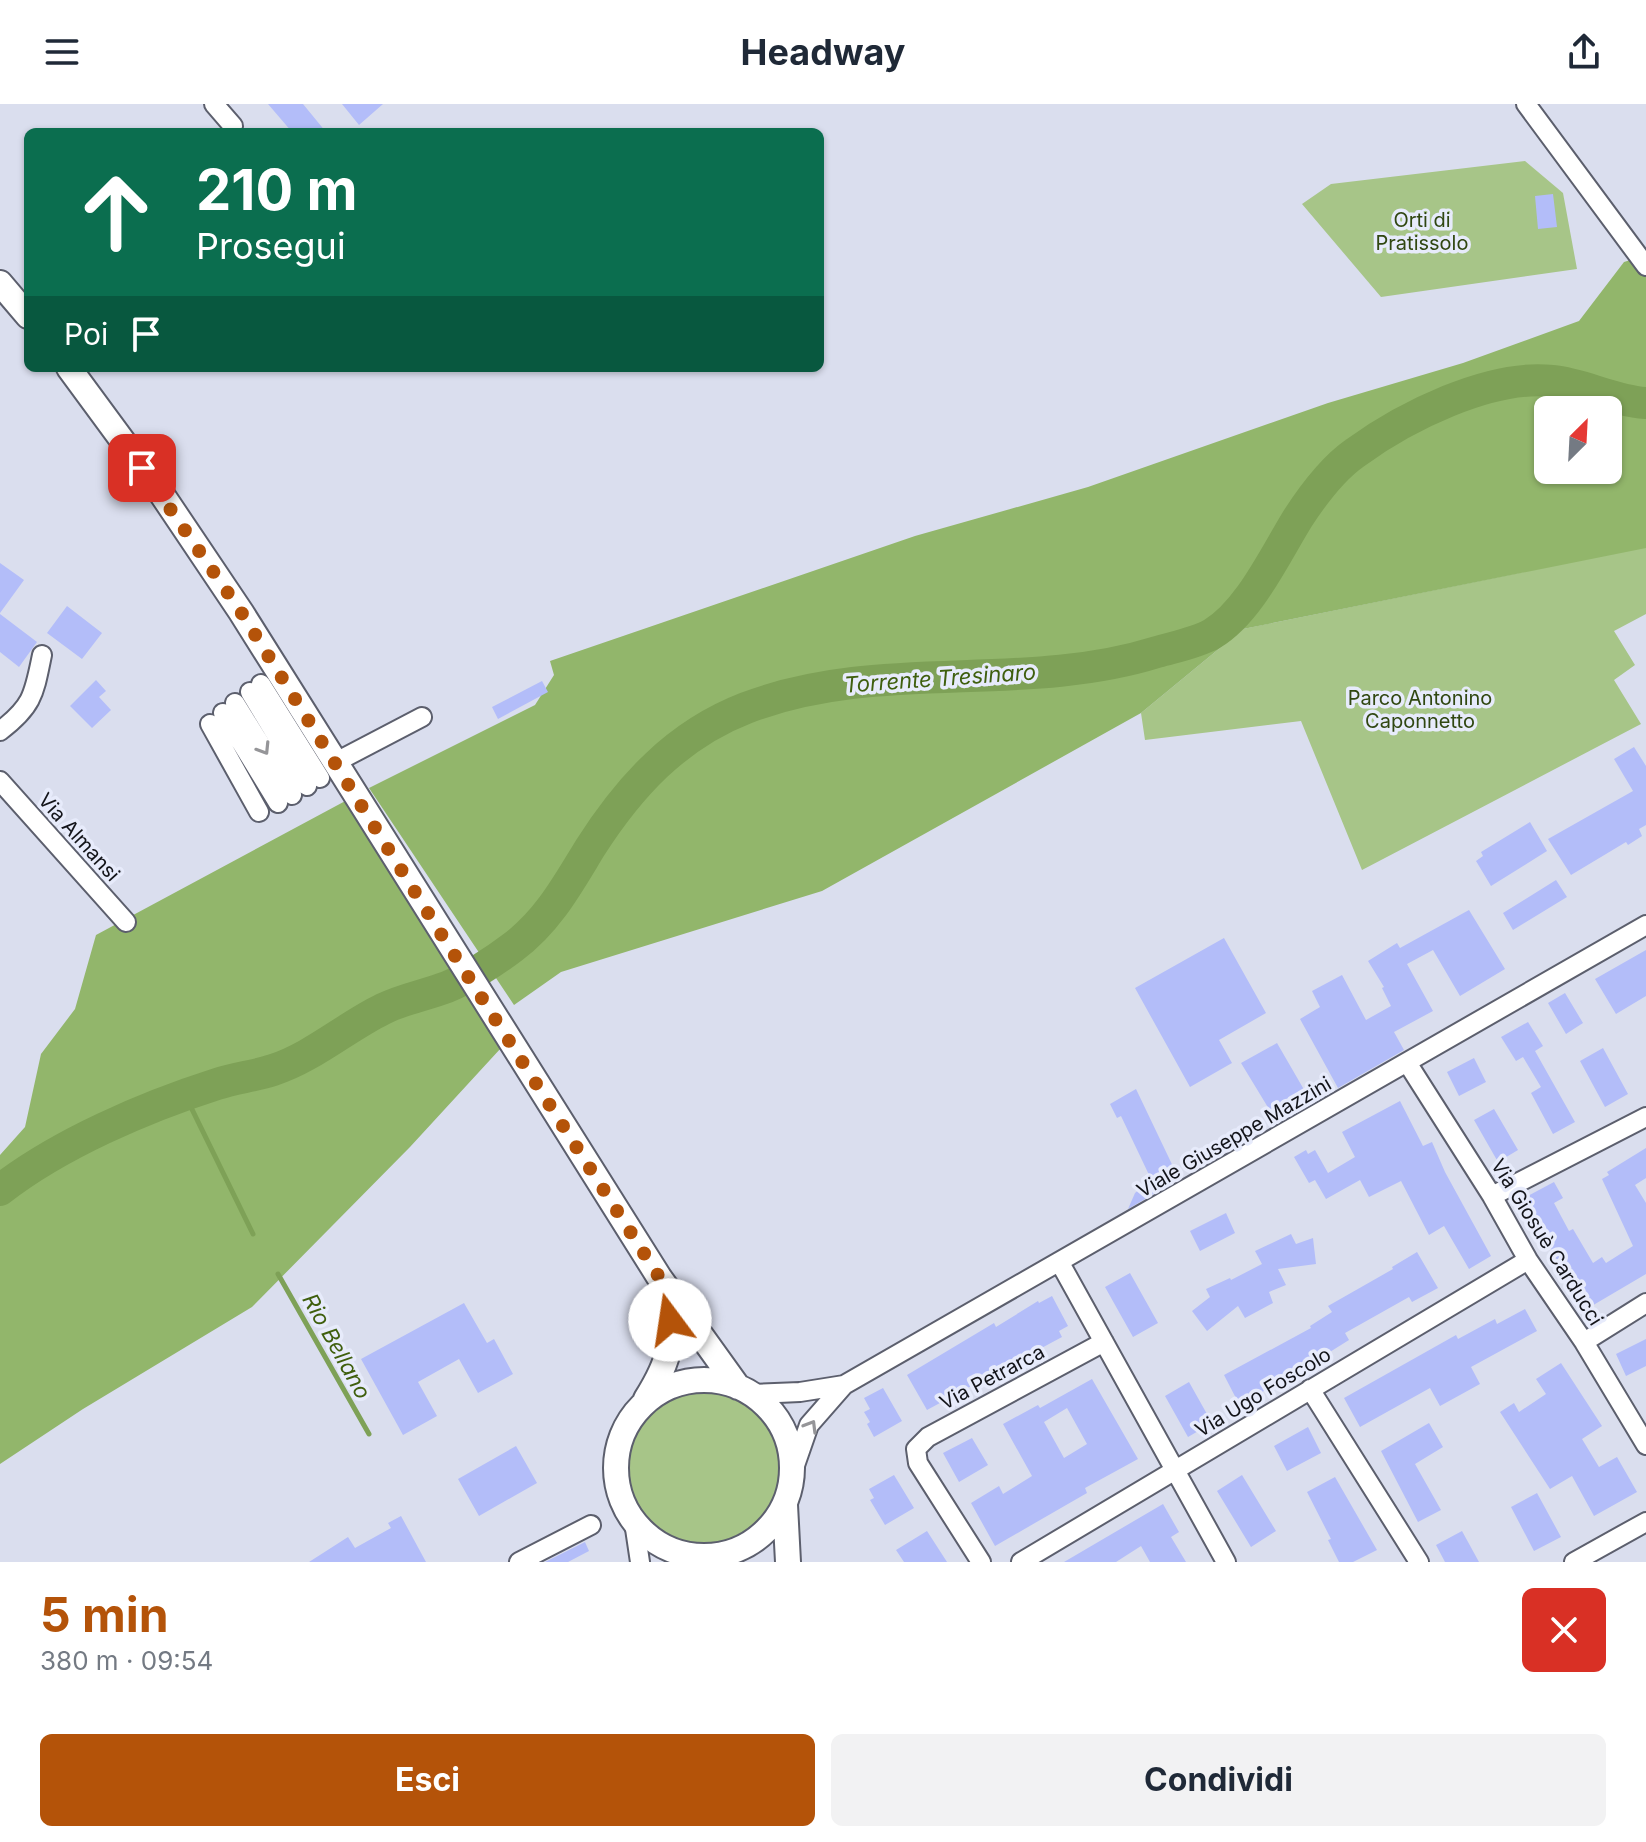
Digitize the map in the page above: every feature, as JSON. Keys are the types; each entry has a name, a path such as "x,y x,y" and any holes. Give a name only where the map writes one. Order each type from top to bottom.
{"main road":[{"path":"0,283 24,311"},
{"path":"72,372 161,493 223,585 307,785 390,848 659,1277 745,1390 772,1411 786,1434 792,1461 785,1504 788,1562"},
{"path":"659,1277 670,1320 671,1341 665,1363 644,1402 627,1423 619,1444 615,1474 621,1500 643,1532 665,1547 709,1559 740,1548 762,1534 785,1504"},
{"path":"644,1402 679,1383 705,1379 745,1390"}],"street":[{"path":"214,104 233,126"},
{"path":"1526,104 1646,266"},
{"path":"0,731 24,710 34,694 42,655"},
{"path":"236,703 307,785"},
{"path":"236,703 307,785"},
{"path":"236,703 259,812"},
{"path":"307,785 422,717"},
{"name":"Via Almansi","path":"0,781 126,922"},
{"name":"Viale Giuseppe Mazzini","path":"792,1474 809,1425 844,1385 1646,925"},
{"name":"Via Giosuè Carducci","path":"1408,1064 1646,1445"},
{"path":"1492,1196 1646,1117"},
{"name":"Via Ugo Foscolo","path":"1021,1562 1528,1260"},
{"path":"1060,1263 1226,1562"},
{"path":"1584,1342 1646,1303"},
{"name":"Via Petrarca","path":"981,1562 918,1463 916,1449 928,1437 1104,1342"},
{"name":"Viale Giuseppe Mazzini","path":"745,1390 800,1392 844,1385"},
{"path":"1310,1389 1419,1562"},
{"path":"634,1522 640,1562"},
{"path":"1574,1562 1646,1522"},
{"path":"519,1562 591,1525"}],"green space":[{"name":"Orti di Pratissolo","path":"1525,161 1563,193 1577,269 1381,297 1302,204 1331,184"},
{"path":"1646,255 1646,548 1243,629 1141,713 822,891 561,972 514,1005 369,788 535,705 554,675 550,661 915,536 1088,487 1328,403 1463,363 1579,321 1624,262"},
{"name":"Parco Antonino Caponnetto","path":"1646,547 1646,614 1614,631 1635,665 1614,680 1641,724 1362,870 1301,721 1145,740 1141,713 1243,629"},
{"path":"349,799 501,1048 410,1147 252,1307 83,1409 0,1464 0,1155 25,1127 41,1054 75,1009 96,935"},
{"path":"704,1393 733,1399 757,1415 773,1439 779,1468 773,1497 757,1521 733,1537 704,1543 675,1537 651,1521 635,1497 629,1468 635,1439 651,1415 675,1399"}],"building":[{"path":"268,104 303,104 323,128 289,128"},
{"path":"342,104 383,104 359,125"},
{"path":"1553,194 1557,227 1538,229 1535,196"},
{"path":"0,563 24,580 0,613"},
{"path":"67,606 102,633 82,659 47,633"},
{"path":"0,614 37,642 19,667 0,652"},
{"path":"96,680 106,691 99,697 111,710 92,728 70,706"},
{"path":"542,681 548,692 498,719 492,707"},
{"path":"1634,747 1646,766 1646,825 1639,829 1642,836 1628,845 1626,842 1571,875 1548,839 1633,791 1614,759"},
{"path":"1530,822 1547,851 1491,886 1476,861 1483,856 1481,852"},
{"path":"1556,880 1567,897 1513,930 1503,913"},
{"path":"1469,910 1505,969 1460,996 1433,950 1407,964 1433,1011 1394,1032 1404,1050 1338,1088 1300,1019 1320,1007 1312,991 1342,975 1366,1020 1391,1006 1384,987 1368,961 1397,943 1400,948"},
{"path":"1224,938 1266,1013 1219,1040 1232,1063 1190,1087 1135,988"},
{"path":"1646,950 1646,996 1616,1014 1595,979"},
{"path":"1565,993 1583,1023 1566,1034 1548,1003"},
{"path":"1528,1022 1543,1046 1535,1051 1575,1122 1553,1134 1531,1093 1541,1087 1523,1057 1516,1061 1501,1037"},
{"path":"1277,1043 1310,1100 1275,1119 1241,1063"},
{"path":"1603,1048 1628,1094 1605,1107 1580,1061"},
{"path":"1474,1058 1486,1082 1459,1096 1447,1072"},
{"path":"1136,1089 1179,1179 1128,1209 1135,1193 1151,1179 1121,1116 1117,1118 1110,1104"},
{"path":"1400,1101 1423,1146 1432,1142 1491,1256 1469,1269 1444,1226 1429,1235 1401,1181 1369,1197 1360,1180 1326,1199 1315,1180 1309,1183 1294,1157 1306,1150 1308,1154 1315,1150 1328,1173 1355,1157 1342,1132"},
{"path":"1494,1109 1518,1150 1498,1162 1474,1120"},
{"path":"1646,1148 1646,1178 1635,1185 1646,1203 1646,1274 1590,1307 1563,1257 1557,1260 1524,1198 1554,1182 1563,1198 1554,1203 1569,1231 1573,1229 1593,1263 1602,1257 1606,1263 1633,1246 1602,1179 1609,1175 1607,1172"},
{"path":"1226,1213 1235,1233 1200,1251 1190,1231"},
{"path":"1291,1234 1296,1244 1313,1238 1316,1264 1278,1269 1286,1285 1269,1292 1273,1303 1245,1318 1238,1306 1207,1331 1192,1311 1210,1297 1206,1289 1262,1264 1255,1251"},
{"path":"1417,1252 1438,1288 1412,1302 1409,1297 1345,1333 1349,1340 1239,1404 1224,1375 1311,1328 1332,1312 1328,1306"},
{"path":"1130,1273 1158,1323 1133,1337 1105,1287"},
{"path":"1052,1296 1068,1326 1059,1331 1062,1337 927,1410 907,1375 994,1323 996,1327 1038,1301"},
{"path":"464,1303 487,1343 494,1339 513,1374 478,1393 459,1359 418,1382 437,1416 403,1435 361,1359"},
{"path":"1525,1309 1537,1331 1471,1367 1480,1384 1440,1406 1430,1388 1360,1427 1344,1398 1456,1335 1458,1339 1495,1319 1497,1324"},
{"path":"1646,1339 1646,1366 1626,1376 1616,1354"},
{"path":"1561,1363 1602,1426 1582,1439 1599,1467 1617,1457 1637,1492 1594,1516 1572,1476 1550,1489 1500,1412 1514,1403 1519,1412 1546,1394 1536,1379"},
{"path":"1092,1379 1138,1459 1085,1488 1087,1493 995,1546 971,1503 999,1486 1003,1494 1032,1476 1003,1424 1038,1405 1040,1408","holes":["1067,1408 1087,1444 1064,1458 1044,1422"]},
{"path":"1189,1382 1212,1423 1188,1437 1165,1396"},
{"path":"883,1388 902,1421 874,1437 867,1424 870,1422 864,1412 870,1409 864,1398"},
{"path":"1429,1423 1443,1447 1415,1464 1441,1510 1418,1522 1381,1451"},
{"path":"1308,1427 1321,1453 1287,1471 1274,1446"},
{"path":"972,1438 988,1465 959,1482 943,1453"},
{"path":"516,1446 537,1483 479,1516 458,1479"},
{"path":"894,1475 914,1508 885,1525 870,1500 874,1498 869,1489"},
{"path":"1242,1475 1276,1531 1251,1547 1217,1491"},
{"path":"1335,1477 1377,1550 1353,1562 1339,1562 1307,1492"},
{"path":"1537,1493 1561,1537 1534,1551 1511,1507"},
{"path":"1163,1504 1179,1532 1171,1537 1186,1562 1150,1562 1141,1546 1116,1562 1064,1562"},
{"path":"401,1516 426,1562 309,1562 348,1537 355,1548 391,1528 388,1523"},
{"path":"927,1531 947,1562 904,1562 896,1550"},
{"path":"1462,1531 1479,1562 1445,1562 1436,1545"},
{"path":"585,1542 589,1551 568,1562 545,1562"}],"waterway":[{"name":"Torrente Tresinaro","path":"0,1190 49,1157 104,1128 189,1093 288,1064 383,1009 447,987 490,963 525,937 547,914 605,826 638,784 676,748 721,719 796,693 847,684 1055,671 1106,664 1192,642 1212,634 1238,612 1304,509 1331,475 1355,453 1398,426 1475,391 1528,381 1564,383 1646,403"},
{"name":"Rio Bellano","path":"185,1095 253,1234"},
{"name":"Rio Bellano","path":"278,1274 369,1434"}],"route":[{"path":"142,468 241,612 659,1277 670,1320"}]}
